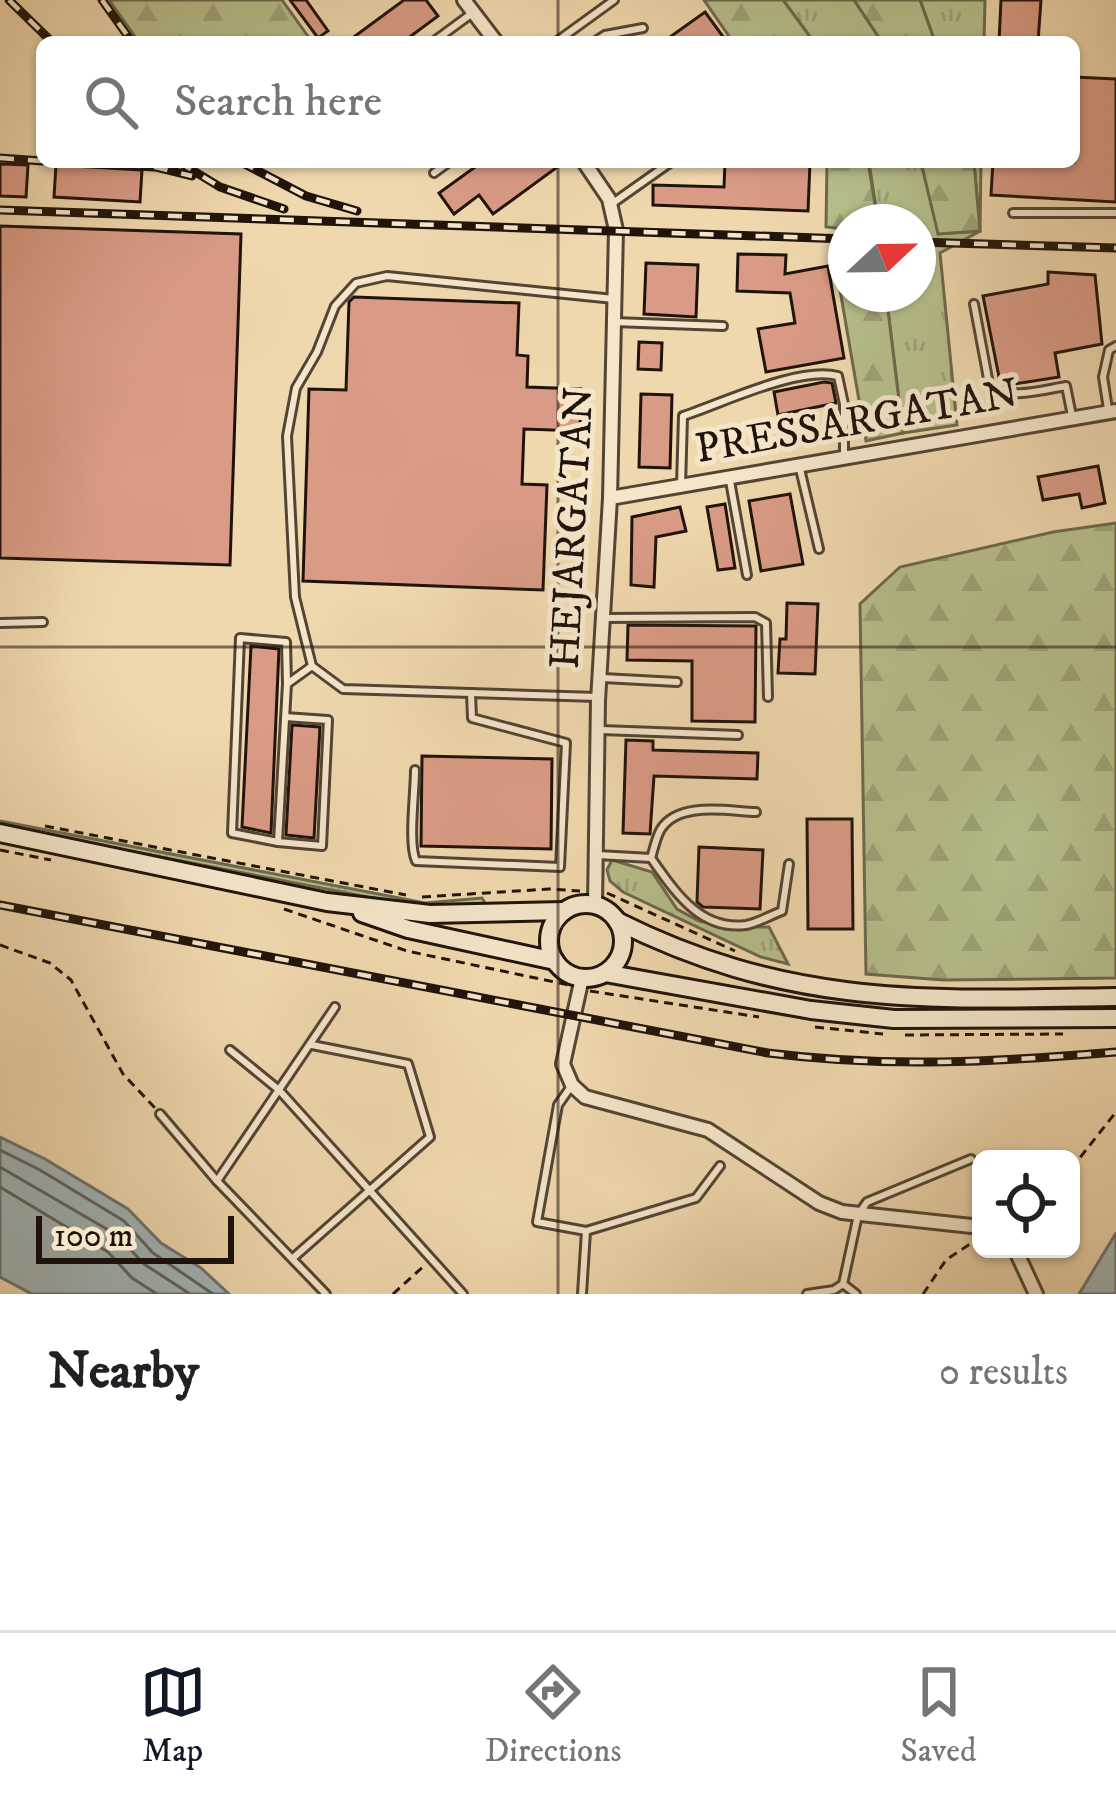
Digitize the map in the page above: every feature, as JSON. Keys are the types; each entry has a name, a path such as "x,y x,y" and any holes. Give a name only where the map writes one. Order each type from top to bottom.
{"main road":[{"path":"0,833 327,902 430,914 564,911 580,904 595,905 617,921 744,973 828,991 934,999 1116,997"},
{"path":"327,902 408,929 555,961 581,983 616,964 623,946 617,921"},
{"path":"555,961 550,935 564,911"},
{"path":"605,973 811,1010 894,1019 1116,1018"}],"street":[{"path":"469,6 492,36"},
{"name":"HEJARGATAN","path":"588,168 610,205 616,230 595,905"},
{"name":"PRESSARGATAN","path":"610,498 1113,412"},
{"path":"581,983 563,1064 572,1085 585,1097 708,1130 819,1203 858,1214 972,1226"},
{"path":"1019,1258 1036,1294"}],"lane":[{"path":"564,36 614,0"},
{"path":"439,36 469,6"},
{"path":"603,36 644,28"},
{"path":"434,173 441,168"},
{"path":"610,205 662,168"},
{"path":"1013,213 1116,213"},
{"path":"598,697 343,689 312,666 295,597 287,436 296,388 335,306 356,283 386,277 615,300"},
{"path":"974,304 989,384 998,392 1066,386 1073,419"},
{"path":"614,322 723,326"},
{"path":"1113,412 1103,376 1109,350 1116,346"},
{"path":"681,485 682,416 766,386 827,374 838,376 844,404 844,458"},
{"path":"799,465 819,549"},
{"path":"729,477 747,574"},
{"path":"603,618 755,617 766,622 768,697"},
{"path":"0,623 43,622"},
{"path":"278,842 286,642 240,638 232,833 278,842 322,845 328,719 285,717"},
{"path":"286,684 312,666"},
{"path":"599,677 677,682"},
{"path":"415,770 416,817 410,848 416,861 560,867 566,742 472,718 471,693"},
{"path":"597,730 738,735"},
{"path":"651,858 660,831 676,814 755,812"},
{"path":"594,855 651,858"},
{"path":"651,858 678,897 702,918 745,925 782,911 789,864"},
{"path":"218,1181 334,1007"},
{"path":"293,1258 430,1137 408,1064 312,1045"},
{"path":"230,1050 279,1090 463,1294"},
{"path":"572,1085 558,1105 537,1222 586,1231 696,1198 720,1166"},
{"path":"160,1114 326,1294"},
{"path":"807,1294 843,1284 858,1214 868,1202 971,1159"},
{"path":"582,1294 586,1231"},
{"path":"843,1284 856,1294"}],"path":[{"path":"0,850 64,863"},
{"path":"272,905 407,951 581,983"},
{"path":"0,945 50,963 71,980 123,1074 160,1114"},
{"path":"1080,1158 1116,1112"},
{"path":"923,1294 946,1260 972,1244"},
{"path":"393,1294 432,1259"}],"green space":[{"path":"109,0 282,0 308,36 135,36"},
{"path":"704,0 783,0 810,36 729,36"},
{"path":"783,0 854,0 878,36 810,36"},
{"path":"854,0 920,0 933,36 878,36"},
{"path":"920,0 985,0 984,36 933,36"},
{"path":"827,168 869,168 875,204 828,204 828,227"},
{"path":"870,168 922,168 932,204 875,204"},
{"path":"922,168 975,168 980,231 938,234 936,204 931,204"},
{"path":"975,168 981,168 980,231"},
{"path":"936,222 939,234 980,231 940,253 957,425 903,433 888,312 936,312"},
{"path":"844,312 888,312 903,433 866,441"},
{"path":"1116,523 1116,978 943,980 866,974 860,604 900,567 1053,532"},
{"path":"0,821 425,903 482,898 488,908 423,906 368,897 0,826"},
{"path":"612,860 652,872 677,909 699,921 769,927 788,964 761,957 623,892 610,881 607,870"}],"water":[{"path":"0,1137 128,1209 161,1243 201,1268 229,1294 32,1294 0,1277"},
{"path":"1116,1233 1116,1294 1079,1294"}],"building":[{"path":"290,0 306,0 328,31 317,36"},
{"path":"404,0 426,0 438,16 411,36 355,36"},
{"path":"1001,0 1041,0 1038,36 999,36"},
{"path":"705,12 723,36 671,36"},
{"path":"1080,77 1116,79 1116,202 991,195 993,168 1080,168"},
{"path":"0,164 28,165 26,197 0,196"},
{"path":"56,168 142,170 140,202 54,197"},
{"path":"474,168 556,168 493,214 479,195 454,214 439,193"},
{"path":"725,168 810,168 808,211 653,205 653,185 724,187"},
{"path":"0,226 241,234 230,565 0,558"},
{"path":"738,254 786,255 785,274 828,266 828,312 836,312 844,358 766,372 758,329 795,323 790,293 737,291"},
{"path":"646,263 698,265 696,317 644,314"},
{"path":"1048,272 1095,275 1102,344 1055,353 1059,377 1008,385 1000,382 983,296 1048,284"},
{"path":"354,297 519,303 517,355 528,356 527,387 581,389 580,431 524,429 522,484 547,485 543,590 303,581 309,389 346,390 349,302"},
{"path":"639,342 662,343 661,370 638,369"},
{"path":"832,383 836,403 778,415 774,392"},
{"path":"641,394 672,395 670,468 639,467"},
{"path":"1098,466 1105,503 1082,508 1079,494 1043,500 1038,477"},
{"path":"790,494 803,564 761,571 749,501"},
{"path":"725,504 735,568 718,570 707,507"},
{"path":"680,507 686,531 656,537 654,587 631,585 632,517"},
{"path":"787,603 818,604 815,674 778,673"},
{"path":"628,625 756,626 755,722 692,721 692,661 627,660"},
{"path":"251,646 279,649 271,833 242,827"},
{"path":"292,725 320,727 314,838 286,835"},
{"path":"626,740 653,741 653,750 758,753 757,779 654,776 650,834 623,833"},
{"path":"422,756 552,759 551,849 421,846"},
{"path":"807,819 852,819 853,929 808,929"},
{"path":"699,847 763,850 760,909 703,907 697,902"}],"railway":[{"path":"9,0 46,36"},
{"path":"102,0 128,36"},
{"path":"0,158 36,161"},
{"path":"159,168 192,176"},
{"path":"189,168 220,187 284,209"},
{"path":"252,168 306,196 357,211"},
{"path":"0,210 828,238"},
{"path":"936,243 1116,248"},
{"path":"0,905 768,1053 942,1062 1116,1052"}]}
